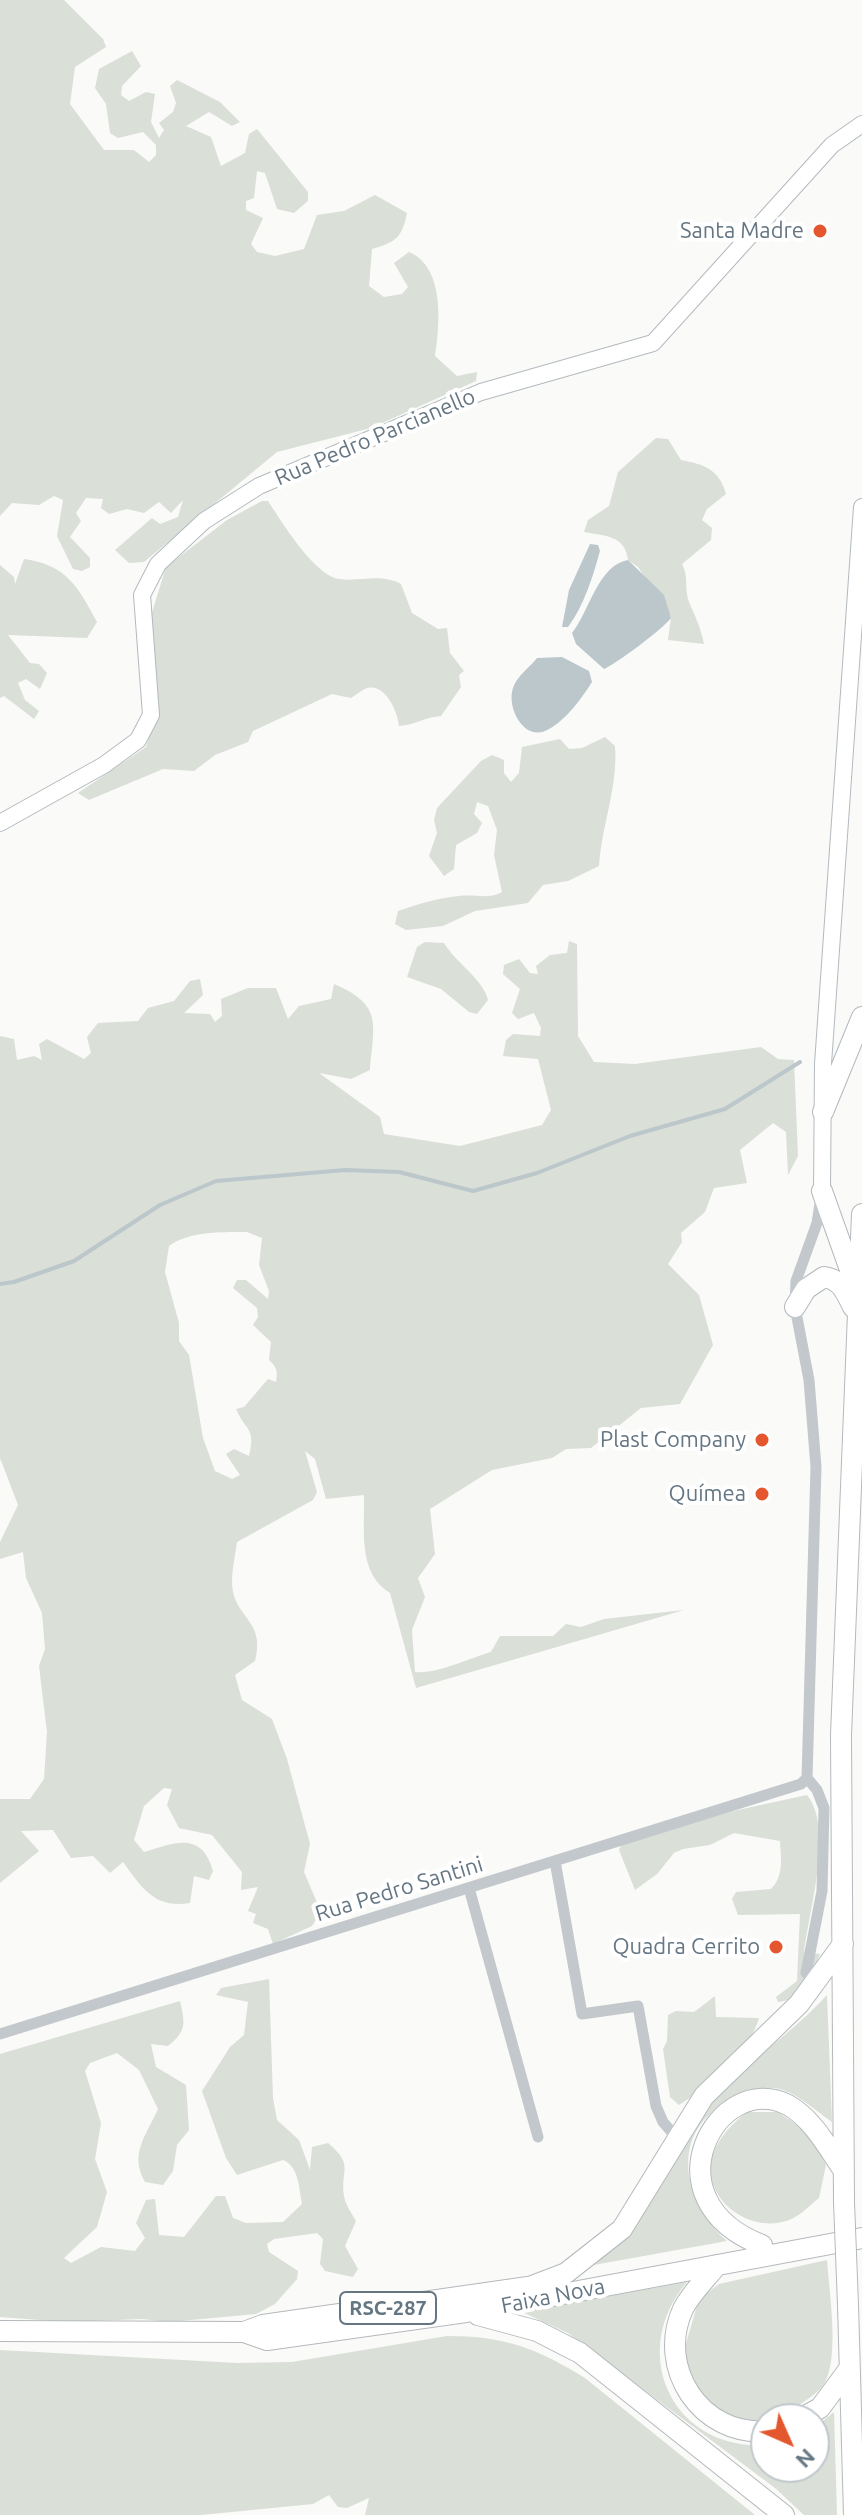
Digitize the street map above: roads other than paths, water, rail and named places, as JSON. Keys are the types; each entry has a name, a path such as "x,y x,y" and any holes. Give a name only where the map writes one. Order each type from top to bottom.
{"highway":[{"path":"823,1112 862,1017"},
{"path":"822,1191 859,1293"},
{"path":"854,2515 844,2202 841,1735 862,1214"},
{"path":"795,1307 817,1279 832,1278 844,1289 857,1316"},
{"path":"532,2286 566,2273 622,2229 644,2198 676,2137 704,2096 799,2004 843,1944"},
{"path":"762,2245 738,2236 726,2226 701,2192 704,2146 726,2114 751,2100 773,2099 789,2106 805,2117 844,2171"},
{"name":"Faixa Nova","path":"244,2332 263,2325 532,2286 862,2227"},
{"name":"Faixa Nova","path":"0,2331 244,2332 267,2340 466,2312 862,2238"},
{"path":"717,2265 684,2308 677,2329 677,2370 690,2394 710,2416 736,2430 750,2430"},
{"path":"466,2312 537,2331 580,2353 784,2515"},
{"path":"824,2403 849,2369"}],"street":[{"name":"Rua Pedro Parcianello","path":"0,823 104,765 138,740 151,715 142,595 158,564 204,521 259,486 481,392 653,343 832,145 862,124"},
{"path":"806,1973 822,1891 824,1808 817,1790 807,1778 816,1467 809,1380 795,1307 796,1281 817,1223 822,1191 823,1064 831,985 862,507"},
{"name":"Rua Pedro Santini","path":"0,2034 801,1784 807,1778"},
{"path":"555,1861 582,2014 638,2006 656,2106 663,2122 676,2137"},
{"path":"469,1888 538,2137"}],"waterway":[{"path":"0,1284 74,1261 160,1205 216,1181 345,1170 399,1172 473,1191 537,1173 630,1136 725,1109 800,1062"}],"place":[{"name":"Santa Madre","path":"820,231"},
{"name":"Plast Company","path":"762,1440"},
{"name":"Químea","path":"762,1494"},
{"name":"Quadra Cerrito","path":"776,1947"}]}
